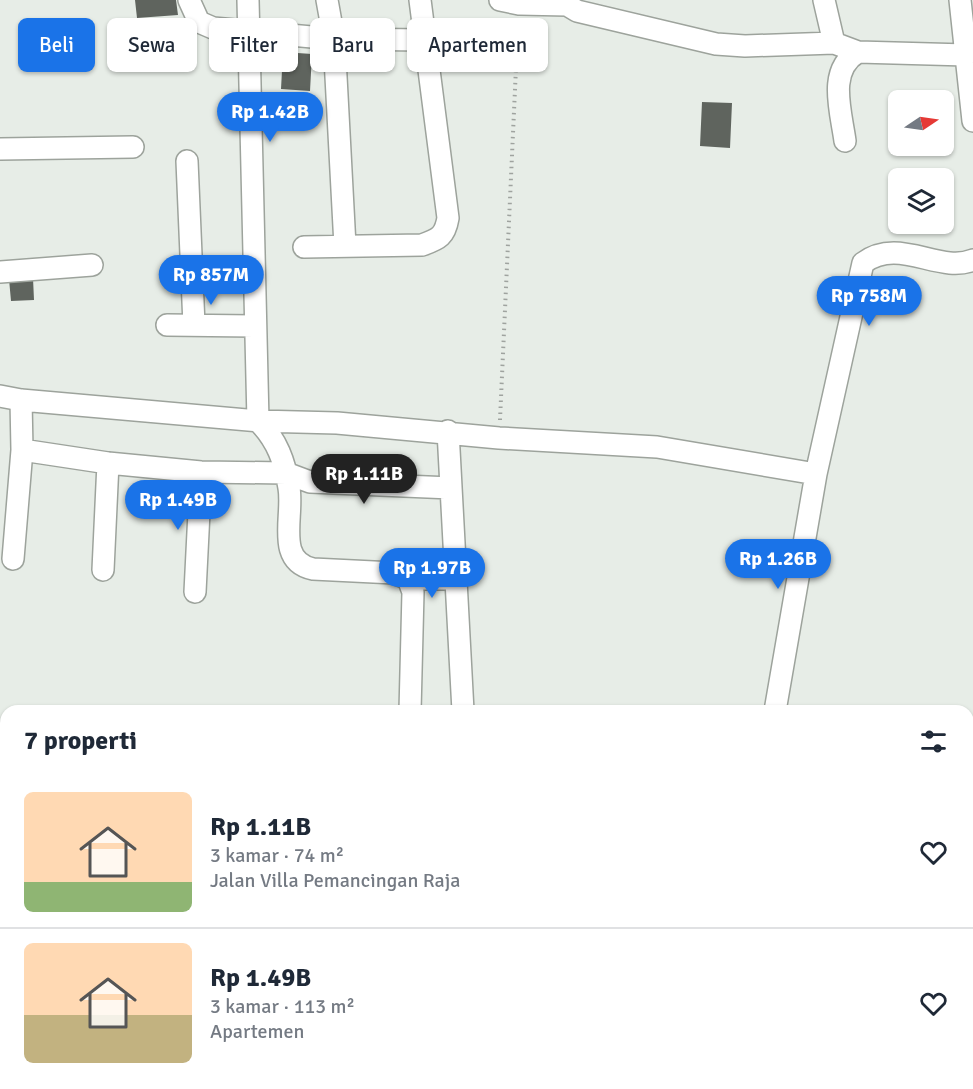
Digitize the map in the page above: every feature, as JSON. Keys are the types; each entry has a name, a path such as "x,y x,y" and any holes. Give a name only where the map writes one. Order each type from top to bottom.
{"street":[{"path":"189,0 199,22 209,26"},
{"path":"248,0 248,18"},
{"path":"327,0 330,18"},
{"path":"420,0 422,18"},
{"path":"824,0 834,44"},
{"path":"960,0 973,121"},
{"path":"512,1 566,3 577,11 716,44 745,46 834,44 858,51 966,55"},
{"path":"845,141 838,81 849,57 858,51"},
{"path":"249,72 258,421 277,444 286,473 290,491 290,544 294,560 300,566 394,573 408,579 456,579"},
{"path":"335,72 345,246"},
{"path":"304,247 422,245 438,240 446,232 448,218 429,72"},
{"path":"0,149 133,147"},
{"path":"187,161 194,326"},
{"path":"776,705 816,474 863,263 872,256 889,252 935,260 973,260"},
{"path":"0,272 92,265"},
{"path":"167,325 254,326"},
{"path":"0,396 21,400 258,421 337,423 448,431 499,438 657,447 816,474"},
{"path":"13,559 22,450 21,400"},
{"path":"448,431 463,705"},
{"path":"22,450 108,463 201,472 286,473 320,483 451,488"},
{"path":"103,570 108,463"},
{"path":"195,592 201,472"},
{"path":"408,579 412,592 410,705"}],"path":[{"path":"499,438 512,1"}],"building":[{"path":"135,0 176,0 178,15 137,18"},
{"path":"298,53 310,54 310,91 281,89 282,72 298,72"},
{"path":"702,102 732,103 730,148 700,146"},
{"path":"33,278 34,300 11,301 9,279"}]}
